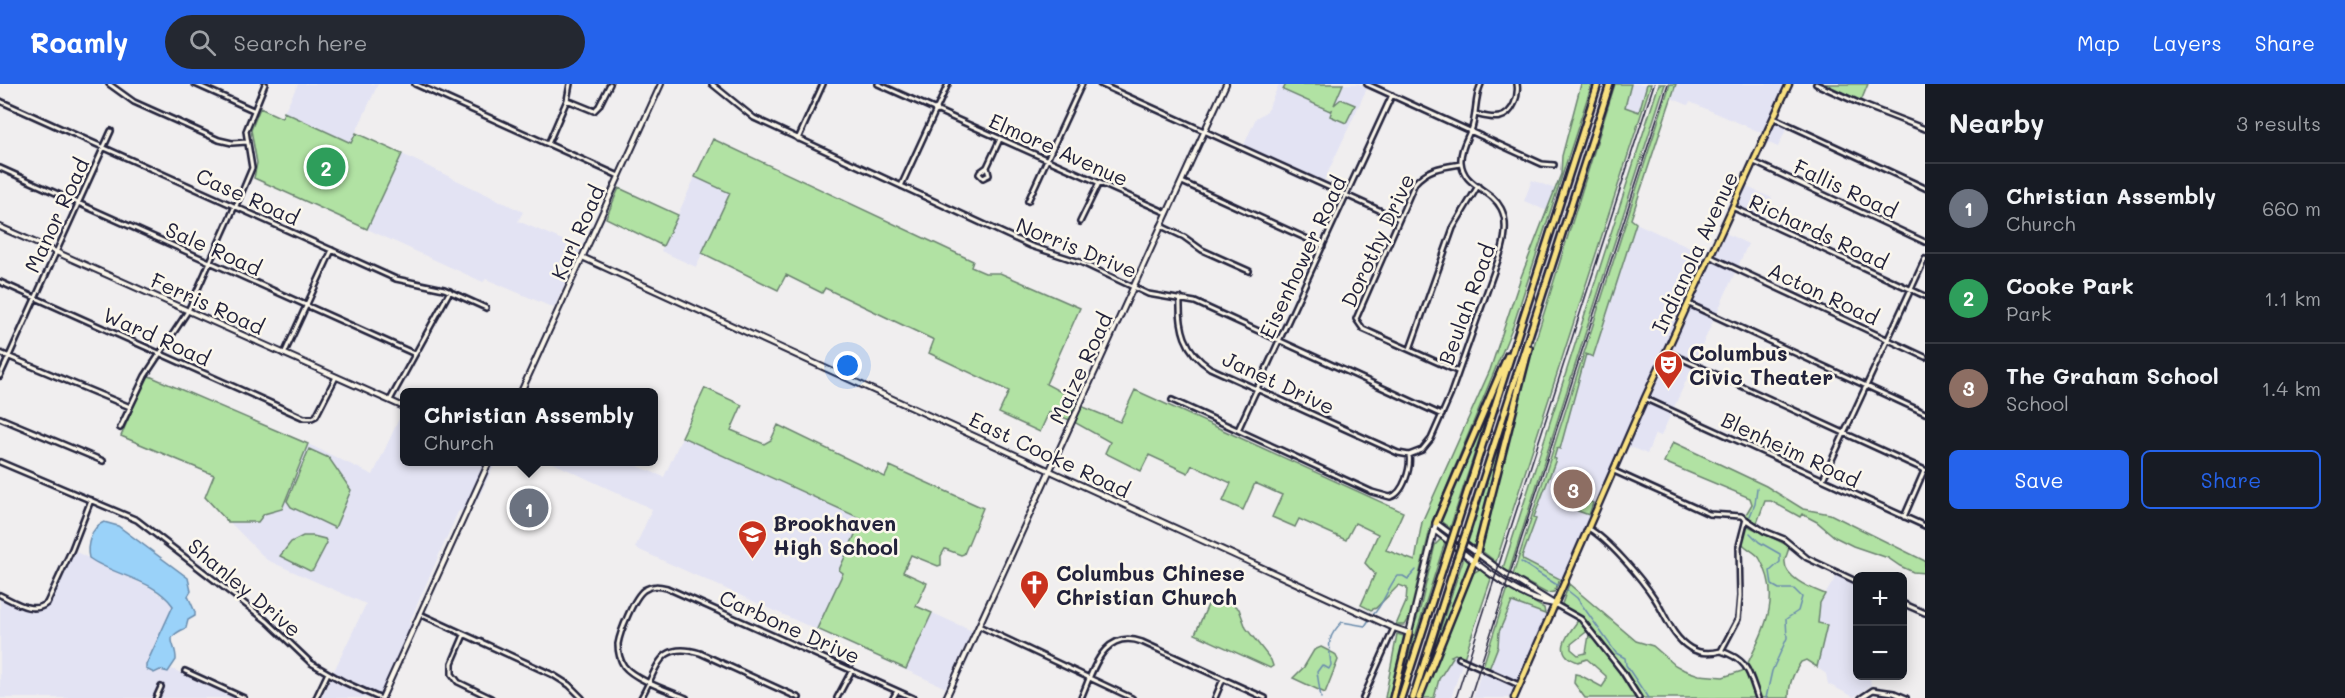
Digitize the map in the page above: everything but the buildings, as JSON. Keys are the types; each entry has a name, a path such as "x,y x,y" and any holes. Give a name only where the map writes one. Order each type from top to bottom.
{"highway":[{"path":"1401,698 1598,84"},
{"path":"1413,698 1610,84"},
{"path":"1419,698 1477,553 1536,314"},
{"path":"1436,523 1476,424 1521,326"},
{"path":"1393,698 1409,633"}],"main road":[{"name":"Karl Road","path":"523,388 661,84"},
{"name":"Maize Road","path":"946,698 1226,84"},
{"name":"Indianola Avenue","path":"1514,698 1645,398 1789,84"},
{"name":"Ferris Road","path":"0,226 400,406"},
{"name":"East Cooke Road","path":"582,257 1409,633"},
{"path":"381,698 487,466"},
{"path":"1409,633 1436,523 1554,604"},
{"path":"1434,530 1474,561 1516,589 1542,603 1554,604"}],"street":[{"path":"109,84 134,102 219,140 232,143 247,142"},
{"path":"195,84 254,110"},
{"path":"120,428 145,376 188,310 236,206 252,168 246,130 265,84"},
{"path":"415,84 619,176"},
{"path":"548,144 567,100 570,84"},
{"path":"567,100 594,111 610,84"},
{"name":"Norris Drive","path":"712,84 754,118 1031,246 1070,258 1156,296 1180,298 1195,303 1442,415"},
{"path":"798,139 823,84"},
{"name":"Elmore Avenue","path":"878,84 1167,213"},
{"path":"901,186 948,84"},
{"path":"1028,201 1082,84"},
{"path":"1100,84 1399,219"},
{"path":"1367,84 1542,164 1554,165"},
{"path":"1461,164 1462,148 1471,131 1481,84"},
{"path":"1475,114 1499,117 1507,114 1514,105 1517,84"},
{"path":"1816,84 1925,129"},
{"name":"Eisenhower Road","path":"1238,430 1392,95"},
{"name":"Case Road","path":"0,101 403,282 434,286 450,291 486,308"},
{"path":"1774,117 1925,188"},
{"name":"Manor Road","path":"0,376 111,132"},
{"path":"987,167 1000,139"},
{"name":"Fallis Road","path":"1754,162 1925,242"},
{"name":"Beulah Road","path":"1409,454 1422,450 1431,439 1442,415 1502,249 1505,234 1504,215 1501,208 1493,197 1466,177 1461,164"},
{"name":"Dorothy Drive","path":"1410,349 1363,329 1356,322 1358,312 1415,183 1424,173 1436,168 1461,164"},
{"name":"Sale Road","path":"0,168 415,354"},
{"path":"1182,182 1323,246"},
{"path":"1080,222 1099,183"},
{"path":"1457,371 1410,349 1453,228 1478,186"},
{"name":"Richards Road","path":"1734,208 1925,296"},
{"path":"1161,226 1184,237 1202,250 1249,271"},
{"path":"284,354 332,250"},
{"name":"Acton Road","path":"1711,257 1925,357"},
{"path":"1823,480 1925,259"},
{"name":"Ward Road","path":"0,282 308,419 316,416 336,377"},
{"path":"390,401 450,291"},
{"name":"Janet Drive","path":"1180,298 1181,328 1186,342 1194,355 1210,368 1398,453 1409,454"},
{"path":"1689,304 1925,413"},
{"path":"1667,352 1925,470 1904,517"},
{"path":"0,353 130,407"},
{"name":"Blenheim Road","path":"1645,398 1925,526"},
{"path":"1172,400 1372,492 1390,497 1395,496 1409,469 1409,454"},
{"path":"0,418 103,461"},
{"name":"Shanley Drive","path":"0,462 146,526 267,621 311,663 381,698"},
{"path":"1613,470 1709,514 1740,515 1764,531 1784,539 1812,561 1853,580"},
{"path":"0,595 29,608 42,608 51,596 91,500"},
{"path":"1721,651 1738,619 1740,596 1738,559 1740,536 1746,519"},
{"path":"1588,528 1628,565 1654,598 1680,640 1691,649 1710,654 1721,651 1733,655 1745,664 1758,698"},
{"name":"Carbone Drive","path":"649,681 630,672 624,666 620,659 618,642 636,599 653,586 667,588 914,698"},
{"path":"1554,604 1581,620 1622,671 1639,698"},
{"path":"1907,605 1925,613"},
{"path":"420,614 553,675 569,685 582,698"},
{"path":"979,626 1132,698"},
{"path":"1363,698 1394,628"},
{"path":"464,634 452,663 452,674 458,682 491,698"},
{"path":"1081,698 1106,648 1122,639 1142,642 1265,698"},
{"path":"641,698 664,655 675,649 686,649 799,698"},
{"path":"1459,658 1519,685"},
{"path":"837,698 852,670"},
{"path":"185,671 244,698"},
{"path":"316,698 328,673"},
{"path":"1215,698 1223,679"},
{"path":"649,681 686,698"},
{"path":"156,698 161,687"},
{"path":"1861,698 1874,690 1894,693 1906,698"},
{"path":"894,698 897,691"},
{"path":"787,698 789,693"}],"shaded area":[{"path":"298,84 378,84 351,143 284,112"},
{"path":"1279,84 1358,84 1367,88 1323,183 1243,147 1256,118 1267,111"},
{"path":"1631,84 1647,84 1639,112 1625,107"},
{"path":"1676,84 1789,84 1774,118 1788,125 1778,147 1764,141 1767,135 1690,102 1688,105 1671,98"},
{"path":"402,154 523,212 518,221 581,248 554,308 486,279 483,282 367,229"},
{"path":"695,177 730,193 696,267 661,251"},
{"path":"1532,180 1555,189 1547,211 1524,201"},
{"path":"1740,184 1772,198 1762,220 1730,206"},
{"path":"1636,223 1707,256 1719,230 1748,244 1661,436 1655,434 1647,454 1625,445 1619,449 1590,515 1593,517 1566,580 1560,579 1522,560 1522,557 1556,459 1553,458 1557,447 1560,448 1586,353 1593,356"},
{"path":"239,415 373,475 400,417 400,466 494,466 475,504 458,512 409,623 414,626 381,698 321,698 366,604 267,560 205,497"},
{"name":"Brookhaven High School","path":"682,437 862,519 839,570 972,631 946,688 635,548 652,509 560,466 638,466 664,477"},
{"path":"72,550 151,588 172,603 172,609 146,665 168,672 172,669 235,698 0,698 0,596 33,610 42,610"},
{"path":"1837,575 1853,582 1853,680 1870,680 1871,685 1854,697 1828,684 1826,674 1817,667 1827,625 1818,623 1820,603"},
{"path":"1512,602 1549,616 1513,698 1473,698 1483,666 1489,669 1498,646 1499,632"},
{"path":"1455,654 1464,658 1451,698 1434,698 1439,679 1451,656"}],"green space":[{"path":"1286,84 1343,84 1334,105 1341,99 1355,105 1346,123 1330,116 1332,110 1283,90"},
{"path":"1581,84 1592,84 1513,326 1431,525 1409,618 1405,625 1396,625 1406,602 1407,588 1399,585 1376,608 1371,610 1361,605 1375,574 1365,563 1378,534 1355,523 1346,540 1299,519 1295,527 1272,517 1282,495 1255,483 1243,510 1223,501 1231,483 1192,465 1188,473 1149,455 1141,471 1105,453 1110,442 1074,422 1081,406 1120,422 1135,390 1403,512 1386,550 1415,561 1422,522 1490,370 1521,277 1561,174 1562,156"},
{"path":"1615,84 1631,84 1625,107 1639,112 1647,84 1651,84 1496,562 1482,551 1518,397"},
{"path":"1659,84 1665,84 1509,572 1503,568"},
{"path":"1670,84 1676,84 1631,219 1636,223 1593,357 1586,354 1560,449 1557,448 1554,458 1556,459 1522,557 1523,560 1560,579 1554,592 1546,593 1513,575"},
{"path":"1825,84 1868,84 1861,101"},
{"path":"260,108 282,118 284,112 351,143 356,133 402,154 367,229 254,178 257,163 251,130"},
{"path":"713,139 973,261 971,267 985,273 1000,273 1080,308 1046,384 1078,401 1070,420 1049,412 1040,432 999,413 1009,391 929,353 934,340 825,288 822,293 786,275 778,290 702,253 730,193 695,177"},
{"path":"619,188 678,215 663,246 606,218"},
{"path":"147,375 308,444 282,509 264,514 258,522 228,522 205,497 214,475 121,436"},
{"path":"705,388 742,405 731,430 764,444 771,440 778,425 885,477 890,466 983,508 964,554 945,549 941,556 941,565 938,566 911,555 903,572 927,583 916,606 932,613 906,669 817,629 843,573 839,570 862,519 682,437"},
{"path":"1496,388 1450,528 1439,520"},
{"path":"1505,429 1476,548 1468,542"},
{"path":"1673,442 1766,486 1803,509 1830,514 1925,561 1925,573 1913,572 1888,558 1853,546 1835,537 1817,522 1802,514 1800,517 1771,501 1765,501 1757,523 1745,516 1752,504 1750,498 1664,462"},
{"path":"309,449 329,458 351,490 335,528 291,507 287,501"},
{"path":"1583,499 1593,503 1589,515 1578,511"},
{"path":"1748,526 1789,546 1785,560 1789,572 1800,582 1825,594 1820,603 1818,623 1827,625 1817,667 1806,660 1801,662 1792,679 1789,698 1585,698 1574,683 1575,674 1602,687 1606,676 1587,659 1578,662 1565,653 1564,642 1580,618 1562,604 1569,584 1636,641 1653,646 1684,670 1699,675 1723,677 1742,671 1746,667 1764,628 1770,601 1770,588 1767,574 1759,557 1742,543 1743,530","holes":["1590,629 1586,653 1578,655 1571,649 1571,644"]},
{"path":"303,536 325,539 327,543 313,570 310,571 280,556 291,542"},
{"path":"1441,539 1445,542 1398,687 1435,545"},
{"path":"1464,557 1469,563 1423,680"},
{"path":"1480,569 1491,579 1464,658 1455,654 1451,656 1453,657 1439,679 1434,698 1422,698 1473,573"},
{"path":"1508,588 1544,608 1545,614 1512,602 1499,632 1498,646 1489,669 1483,666"},
{"path":"1216,595 1239,609 1246,628 1271,660 1273,666 1270,668 1195,634 1212,596"},
{"path":"1397,634 1404,636 1404,640 1390,698 1385,698"},
{"path":"1321,647 1335,654 1338,660 1325,693 1293,678 1304,667 1314,650"}],"water":[{"path":"104,522 118,526 188,578 191,591 188,596 195,616 188,620 186,628 172,638 176,660 168,672 160,670 154,673 146,669 146,665 173,606 165,597 145,584 89,558 90,537"}],"waterway":[{"path":"1750,516 1755,504 1757,488"},
{"path":"1750,533 1759,542 1780,554 1780,562 1770,571 1772,585 1779,589 1794,589 1802,597 1798,611 1786,619 1787,638 1772,671 1766,698"},
{"path":"1521,562 1557,585"},
{"path":"1373,615 1397,576 1408,579 1416,570"},
{"path":"1567,590 1577,598 1616,653 1625,658 1626,665 1648,698"},
{"path":"1321,698 1317,672 1322,665 1329,669 1331,665 1329,647 1333,633 1342,622 1365,626 1369,620"}],"railway":[{"path":"1456,698 1654,84"},
{"path":"1470,698 1668,84"}],"place":[{"name":"Cooke Park","path":"326,167"},
{"name":"Columbus Civic Theater","path":"1668,390"},
{"name":"The Graham School","path":"1573,489"},
{"name":"Christian Assembly","path":"529,508"},
{"name":"Brookhaven High School","path":"752,560"},
{"name":"Columbus Chinese Christian Church","path":"1035,610"}]}
